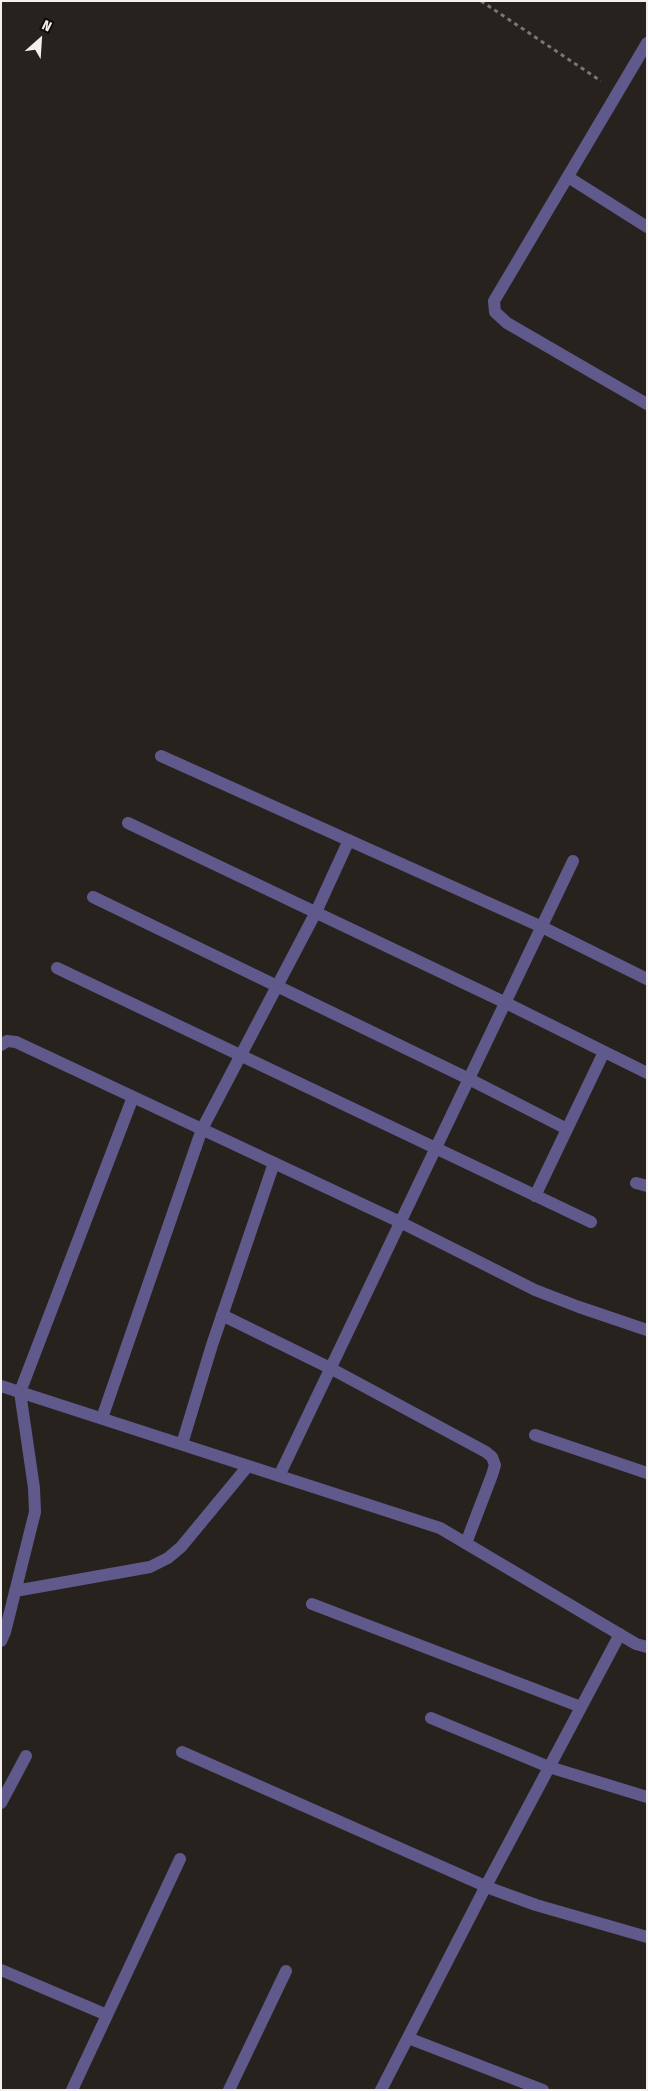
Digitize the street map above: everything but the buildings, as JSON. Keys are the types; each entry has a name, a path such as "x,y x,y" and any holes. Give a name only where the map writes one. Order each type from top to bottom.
{"street":[{"path":"647,43 494,301 495,312 507,323 647,404"},
{"path":"568,177 647,227"},
{"path":"161,756 542,928 647,979"},
{"path":"128,823 506,1003 647,1073"},
{"path":"102,1418 202,1129 316,912 348,840"},
{"path":"279,1476 573,861"},
{"path":"93,897 469,1079 567,1129"},
{"path":"57,968 435,1150 592,1222"},
{"path":"1,1045 7,1041 16,1042 400,1222 535,1290 647,1330"},
{"path":"535,1196 604,1052"},
{"path":"1,1641 35,1512 34,1488 20,1392 133,1097"},
{"path":"182,1444 222,1315 274,1163"},
{"path":"222,1315 330,1368 492,1457 495,1465 466,1543"},
{"path":"1,1386 440,1528 636,1644 647,1646"},
{"path":"535,1435 647,1473"},
{"path":"15,1591 150,1567 168,1558 182,1547 248,1466"},
{"path":"312,1604 581,1707"},
{"path":"381,2090 486,1886 620,1634"},
{"path":"431,1718 549,1768 647,1797"},
{"path":"182,1752 486,1886 536,1905 647,1937"},
{"path":"1,1803 26,1756"},
{"path":"72,2090 180,1859"},
{"path":"1,1970 107,2015"},
{"path":"229,2090 286,1971"},
{"path":"408,2038 543,2090"}],"path":[{"path":"481,1 618,93"}]}
